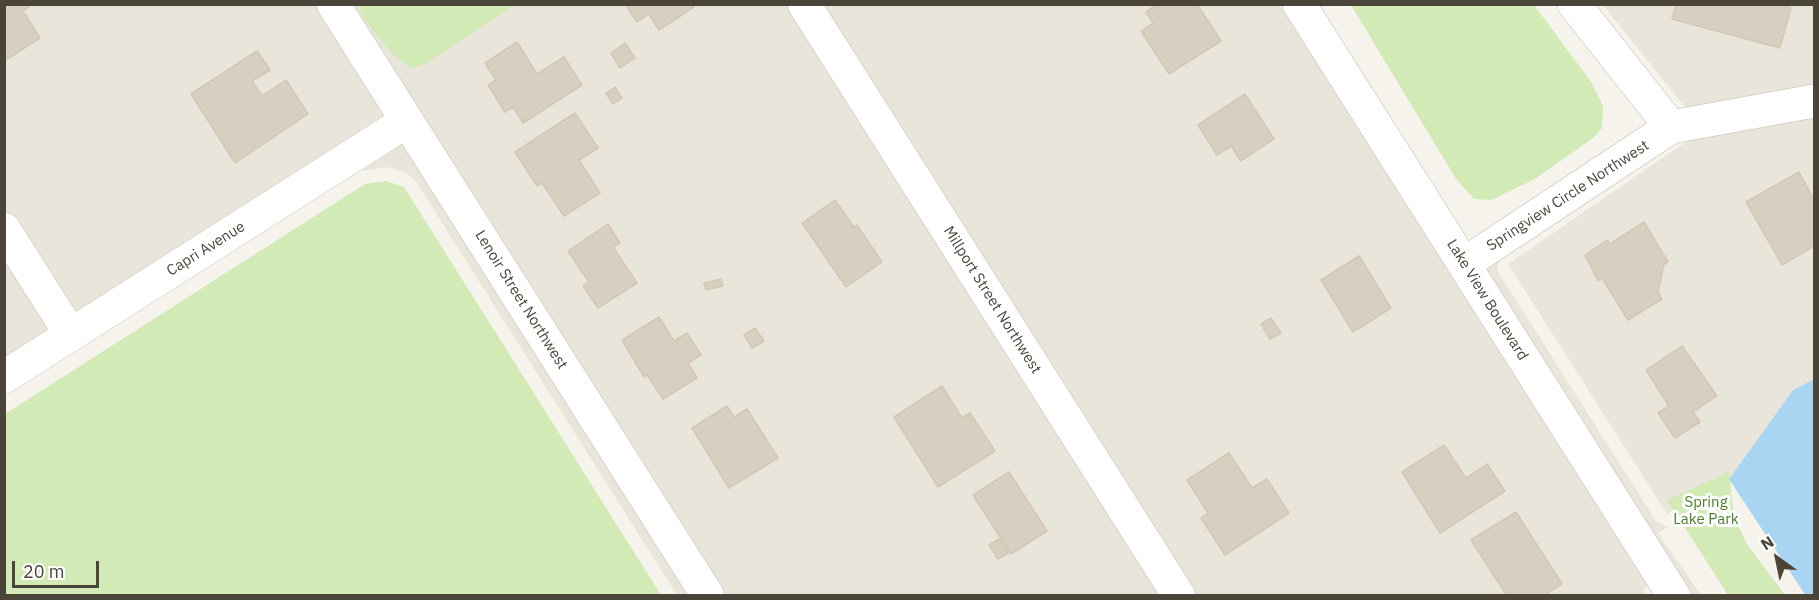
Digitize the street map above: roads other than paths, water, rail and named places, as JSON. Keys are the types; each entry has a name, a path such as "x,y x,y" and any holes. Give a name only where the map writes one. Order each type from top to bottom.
{"street":[{"name":"Lenoir Street Northwest","path":"333,4 708,596"},
{"name":"Millport Street Northwest","path":"804,4 1179,596"},
{"name":"Lake View Boulevard","path":"1299,4 1670,594"},
{"path":"1574,4 1671,127"},
{"name":"Springview Circle Northwest","path":"1464,264 1671,127 1815,101"},
{"name":"Capri Avenue","path":"4,377 407,121"},
{"path":"4,229 71,335"}],"water":[{"path":"1814,379 1814,595 1806,596 1729,479 1793,390"}],"park label":[{"name":"Spring Lake Park","path":"1706,512"}]}
